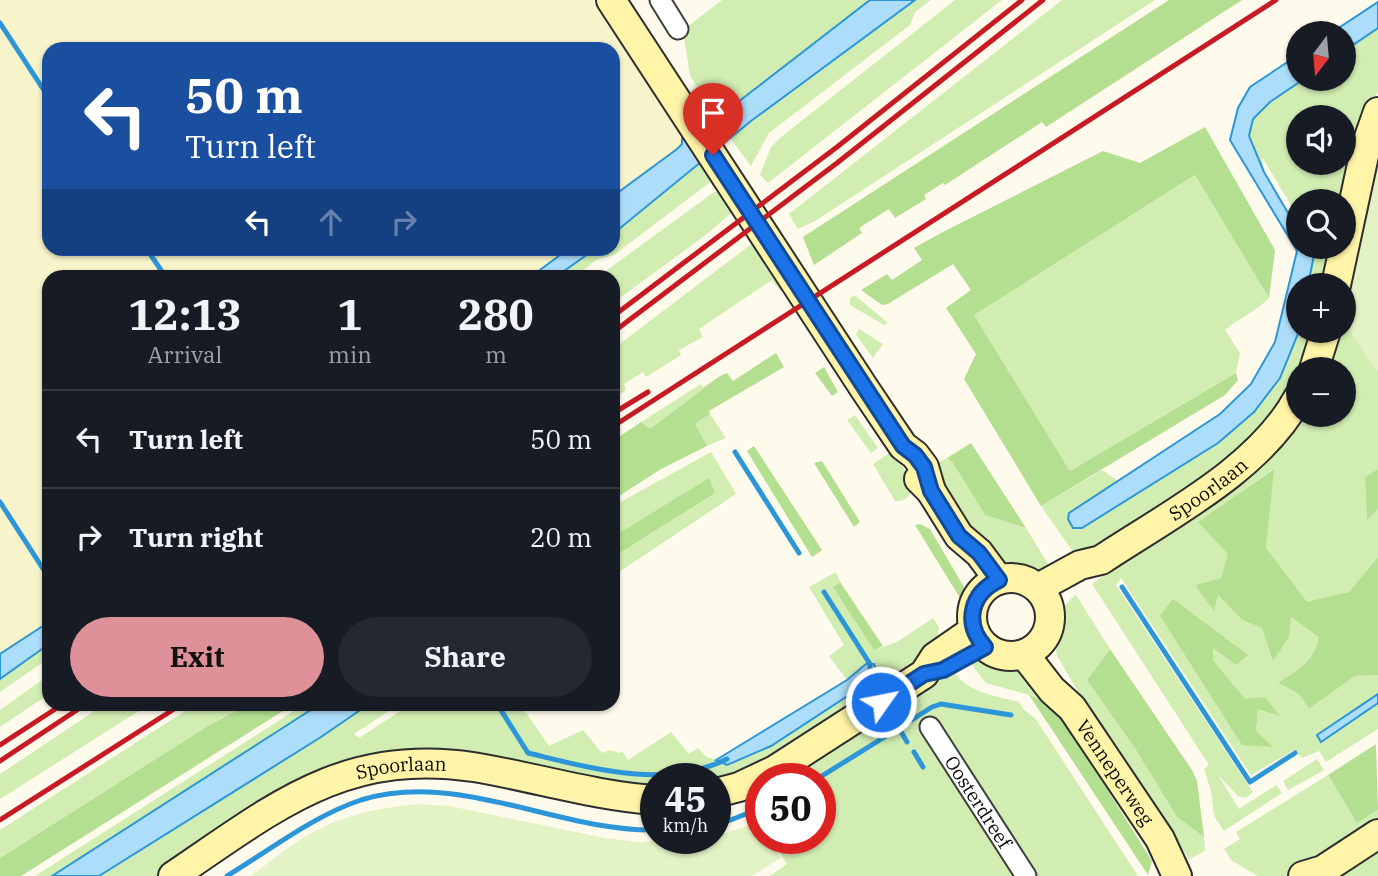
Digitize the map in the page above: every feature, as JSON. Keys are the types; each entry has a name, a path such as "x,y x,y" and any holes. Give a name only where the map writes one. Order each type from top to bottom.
{"main road":[{"path":"611,0 903,446 915,455 924,467 931,491 959,536 965,562 990,586"},
{"path":"1339,273 1366,146 1378,112"},
{"name":"Spoorlaan","path":"1044,598 1088,577 1101,560 1233,473 1286,417"},
{"path":"1013,578 1026,581 1044,598 1049,627 1032,649 1004,656 980,639 972,617 974,604 990,586 1013,578"},
{"path":"731,788 775,770 924,674 943,670 980,639"},
{"name":"Venneperweg","path":"1032,649 1052,690 1072,708 1160,839 1194,876"},
{"name":"Spoorlaan","path":"173,876 272,808 348,774 393,764 417,762 473,767 604,795 640,798"},
{"path":"1315,874 1378,834"},
{"name":"Venneperweg","path":"1160,839 1177,876"}],"street":[{"path":"660,0 678,29"},
{"name":"Oosterdreef","path":"930,727 1026,876"}],"shaded area":[{"path":"0,0 592,0 664,105 682,139 682,144 620,192 620,42 42,42 42,256 559,256 540,270 42,270 42,627 0,654"}],"green space":[{"path":"722,0 884,0 716,117 690,76 683,30"},
{"path":"915,0 931,0 915,12 910,25 769,133 751,166 730,138"},
{"path":"955,0 1002,0 768,183 760,175 771,147 781,137"},
{"path":"1062,0 1155,0 815,221 798,229 789,214"},
{"path":"1169,0 1242,0 1046,127 1042,122 945,185 943,183 924,195 926,199 895,218 889,209 859,228 862,233 814,265 803,237"},
{"path":"1378,28 1378,92 1367,114 1356,156 1356,105 1286,105 1286,175 1351,175 1347,189 1286,189 1286,197 1262,157 1264,172 1249,136 1253,119 1286,91 1356,91 1356,43"},
{"path":"1205,127 1275,250 1269,298 1195,175 974,315 1070,471 1236,373 1238,380 1225,395 1041,506 964,379 976,354 946,308 971,290 953,264 888,304 882,305 861,290 887,274 892,280 922,260 914,248 1103,151 1140,163"},
{"path":"1378,156 1378,372 1356,339 1356,273 1351,273"},
{"path":"704,159 718,175 620,250 620,228"},
{"path":"1195,175 1269,298 1225,330 1240,353 1236,373 1070,471 974,315"},
{"path":"714,192 723,192 738,207 707,234 620,298 620,270 607,270"},
{"path":"758,239 788,286 780,291 772,280 699,329 703,337 679,350 681,355 646,377 643,372 624,384 626,390 620,394 620,344"},
{"path":"585,256 610,256 598,259 583,270 565,270"},
{"path":"1313,259 1332,259 1330,273 1310,273"},
{"path":"853,296 888,323 884,325 850,305 850,298"},
{"path":"1378,303 1378,469 1365,477 1367,520 1378,509 1378,557 1349,592 1307,603 1266,549 1273,469 1199,522 1229,553 1221,578 1195,585 1214,610 1218,595 1242,620 1262,628 1291,617 1320,637 1316,653 1295,673 1278,683 1299,694 1309,709 1355,676 1378,675 1378,694 1317,735 1322,742 1378,703 1378,729 1326,762 1319,751 1302,758 1294,750 1251,775 1121,578 1116,585 1253,792 1246,798 1238,796 1218,775 1239,809 1276,785 1282,793 1224,831 1214,816 1211,791 1204,769 1209,765 1092,584 1270,455 1291,427 1356,427 1356,357 1327,357 1333,343 1356,343 1356,339 1371,362","holes":["1160,616 1248,655 1213,647 1213,660 1245,699 1278,715 1258,708 1256,731 1272,747 1242,744"]},
{"path":"859,329 883,344 873,358 856,335"},
{"path":"1294,343 1313,343 1308,357 1288,357"},
{"path":"776,353 784,367 709,411 710,414 695,424 707,446 661,469 620,495 620,436 641,422 650,429 720,376 727,373 733,381"},
{"path":"1286,363 1286,399 1265,431 1235,461 1078,559 1041,506 1102,470 1118,481 1069,513 1082,528 1218,443 1254,412 1280,378"},
{"path":"824,367 838,392 832,396 815,373"},
{"path":"720,376 650,429 641,422 701,384 703,387"},
{"path":"710,414 726,438 707,446 694,424"},
{"path":"855,415 878,448 871,453 847,420"},
{"path":"971,443 1026,528 985,515 953,463 947,458"},
{"path":"754,446 822,550 812,557 747,451"},
{"path":"711,452 736,494 620,571 620,502"},
{"path":"891,452 914,482 909,496 899,501 895,501 873,464"},
{"path":"947,458 953,463 985,515 1026,528 1053,572 1038,575 1009,570 990,556 929,468"},
{"path":"822,461 860,522 854,527 814,463"},
{"path":"1274,469 1266,548 1307,602 1349,592 1378,557 1378,675 1355,676 1309,709 1299,694 1278,683 1310,659 1319,637 1291,617 1289,637 1273,661 1262,628 1242,620 1218,595 1214,611 1195,585 1221,578 1228,554 1198,522"},
{"path":"1378,469 1378,509 1367,520 1365,477"},
{"path":"709,478 715,493 620,553 620,533"},
{"path":"920,524 930,529 968,594 960,598 915,525"},
{"path":"836,572 840,582 834,586 874,650 897,642 933,618 939,627 936,648 778,758 766,763 745,763 745,772 731,778 731,763 640,763 640,786 413,751 160,876 101,876 360,711 389,711 354,734 359,738 400,711 525,711 549,746 583,730 602,753 610,750 619,753 622,751 628,760 671,732 689,754 698,748 707,757 716,760 771,746 866,664 847,680 829,656 844,645 809,587"},
{"path":"840,582 883,646 874,650 833,587"},
{"path":"1076,595 1110,649 1087,680 1136,750 1177,817 1204,837 1205,851 1189,859 1098,725 1057,656 1055,639 1060,614"},
{"path":"1173,599 1248,655 1236,665 1213,648 1213,660 1245,699 1265,697 1280,716 1258,709 1256,731 1273,747 1242,745 1160,616"},
{"path":"42,649 42,663 0,692 0,679"},
{"path":"1110,649 1192,770 1197,781 1204,837 1177,817 1136,750 1087,680"},
{"path":"990,657 1025,668 1055,706 1029,695 986,683 969,661"},
{"path":"953,671 974,688 1019,702 1024,710 1035,718 1138,876 770,876 787,864 780,854 836,854 836,763 804,763"},
{"path":"42,680 42,699 0,727 0,710"},
{"path":"1029,695 1055,706 1152,861 1148,875"},
{"path":"94,711 139,711 0,799 0,774"},
{"path":"185,711 236,711 206,727 0,858 0,830"},
{"path":"236,711 283,711 21,876 0,876 0,858 206,727"},
{"path":"294,711 309,711 52,876 35,876"},
{"path":"1376,744 1378,810 1357,823 1328,775"},
{"path":"1317,759 1324,770 1288,790 1283,781"},
{"path":"1328,775 1357,823 1378,810 1378,824 1291,876 1258,876 1231,860 1224,849 1240,839 1236,832"},
{"path":"417,804 450,806 605,838 640,842 640,854 731,854 731,831 745,827 745,854 778,854 781,858 752,876 250,876 321,828 374,810"},
{"path":"1378,845 1378,876 1331,876"}],"water":[{"path":"870,0 915,0 751,121 620,228 620,191 677,149 682,144 682,139 688,141 696,138 738,102"},
{"path":"1378,2 1378,28 1356,43 1356,21 1349,21"},
{"path":"1286,63 1286,91 1253,119 1249,136 1264,172 1286,210 1286,233 1230,140 1238,108 1250,87"},
{"path":"559,256 585,256 565,270 540,270"},
{"path":"1295,259 1313,259 1310,273 1292,273"},
{"path":"1286,296 1286,343 1294,343 1288,357 1286,357 1280,378 1254,412 1218,443 1082,528 1073,528 1068,519 1069,513 1220,414 1251,384 1275,342"},
{"path":"42,627 42,649 0,679 0,654"},
{"path":"866,664 874,664 878,676 771,746 731,763 716,760 847,680"},
{"path":"1378,694 1378,703 1321,742 1317,735"},
{"path":"309,711 359,711 99,876 52,876"}],"waterway":[{"path":"0,23 42,87"},
{"path":"151,256 161,270"},
{"path":"735,452 799,553"},
{"path":"0,502 42,567"},
{"path":"1122,587 1250,782 1295,753"},
{"path":"824,592 870,664 870,669"},
{"path":"907,742 899,728 941,704 1011,715"},
{"path":"501,711 528,753 602,770 653,775 678,773 727,759"},
{"path":"836,767 899,728"},
{"path":"914,752 923,767"},
{"path":"227,876 326,815 361,800 398,793 435,792 472,797 582,822 640,829"},
{"path":"731,820 745,814"}],"railway":[{"path":"620,311 837,147 1022,0"},
{"path":"620,327 837,163 1043,0"},
{"path":"620,422 1276,0"},
{"path":"620,409 648,392"},
{"path":"0,745 52,711"},
{"path":"0,761 75,711"},
{"path":"0,820 171,711"}],"route":[{"path":"713,155 903,446 915,455 924,467 931,491 959,536 979,553 999,580 981,592 974,604 974,631 985,647 943,670 924,674 881,702"}]}
